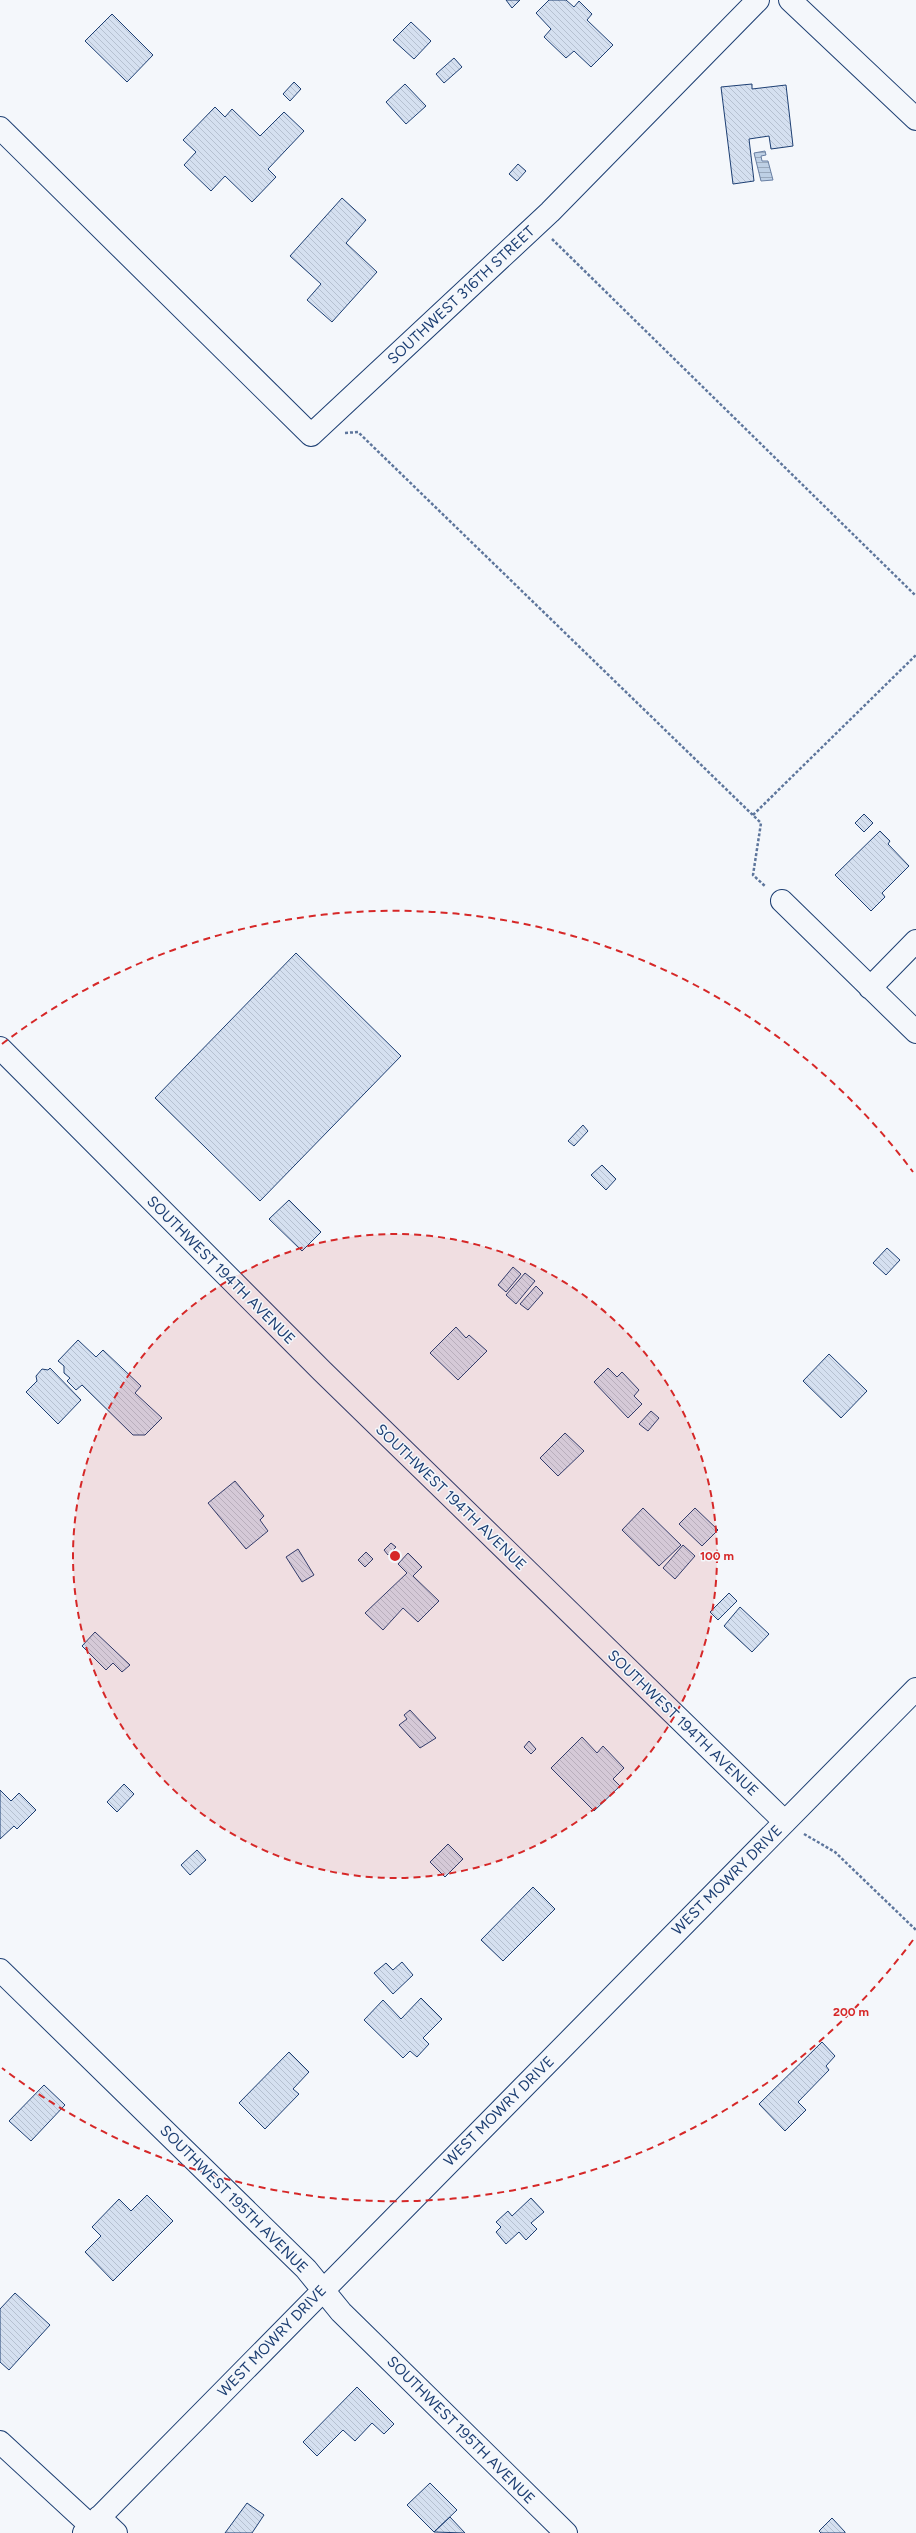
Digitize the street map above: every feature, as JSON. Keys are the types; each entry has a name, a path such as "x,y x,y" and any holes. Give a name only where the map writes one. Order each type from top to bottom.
{"street":[{"name":"SOUTHWEST 316TH STREET","path":"311,435 537,224 758,0"},
{"path":"790,0 916,119"},
{"path":"0,128 161,284 311,435"},
{"path":"782,901 916,1032"},
{"path":"870,988 916,941"},
{"name":"SOUTHWEST 194TH AVENUE","path":"0,1048 322,1371 785,1822"},
{"name":"WEST MOWRY DRIVE","path":"91,2525 916,1689"},
{"name":"SOUTHWEST 195TH AVENUE","path":"0,1970 306,2269 341,2312 566,2533"},
{"path":"0,2442 91,2525 116,2533"}],"path":[{"path":"537,224 916,596"},
{"path":"311,435 358,432 753,815 761,823 753,875 782,901"},
{"path":"753,815 916,654"},
{"path":"785,1822 835,1852 916,1930"}],"water":[{"path":"765,151 766,155 761,156 762,161 768,161 773,180 761,181 754,153"}],"building":[{"path":"506,0 520,0 512,8"},
{"path":"549,0 566,0 574,7 579,1 592,14 587,20 613,45 591,67 574,51 566,58 544,37 551,29 536,13"},
{"path":"112,14 153,55 127,82 85,41"},
{"path":"411,22 431,41 414,59 393,40"},
{"path":"454,58 462,67 444,83 436,74"},
{"path":"294,82 301,89 290,101 283,94"},
{"path":"405,84 426,106 406,124 386,102"},
{"path":"752,84 752,89 786,85 793,146 771,149 769,136 749,139 754,181 733,184 721,87"},
{"path":"215,107 225,117 232,109 260,136 284,112 304,131 268,169 276,177 252,202 225,176 211,191 184,165 196,152 183,140"},
{"path":"518,164 526,171 517,181 509,174"},
{"path":"342,198 366,220 346,243 377,272 332,322 307,300 321,284 290,256"},
{"path":"864,814 873,823 864,832 855,823"},
{"path":"880,831 890,841 888,844 909,866 882,893 885,897 871,911 835,875"},
{"path":"296,953 401,1056 260,1201 155,1098"},
{"path":"583,1125 588,1131 574,1146 568,1141"},
{"path":"602,1165 616,1179 606,1190 591,1175"},
{"path":"289,1200 321,1232 302,1251 269,1219"},
{"path":"887,1248 900,1260 886,1275 873,1263"},
{"path":"513,1267 521,1274 506,1292 498,1285"},
{"path":"525,1273 535,1281 516,1304 506,1295"},
{"path":"536,1286 543,1293 528,1310 520,1304"},
{"path":"456,1327 466,1338 469,1335 487,1351 458,1380 430,1353"},
{"path":"78,1340 96,1357 103,1350 141,1386 135,1393 162,1418 145,1435 133,1435 82,1385 76,1390 67,1381 70,1378 64,1373 64,1366 58,1361"},
{"path":"829,1354 867,1391 841,1418 803,1381"},
{"path":"50,1368 81,1400 58,1424 26,1392 37,1381 36,1376 42,1369 48,1370"},
{"path":"608,1368 617,1377 622,1372 639,1390 634,1396 642,1404 628,1418 594,1382"},
{"path":"651,1411 659,1418 648,1431 639,1424"},
{"path":"565,1433 584,1451 558,1476 540,1458"},
{"path":"235,1481 264,1516 260,1520 268,1531 246,1549 208,1503"},
{"path":"643,1508 681,1545 659,1566 622,1530"},
{"path":"695,1508 718,1530 702,1546 679,1524"},
{"path":"391,1543 396,1547 388,1555 384,1550"},
{"path":"683,1545 695,1556 675,1579 663,1568"},
{"path":"298,1549 314,1575 302,1582 286,1557"},
{"path":"366,1552 373,1559 365,1567 358,1560"},
{"path":"408,1553 422,1567 413,1576 439,1601 418,1622 403,1608 383,1630 365,1613 407,1573 398,1564"},
{"path":"729,1593 737,1601 718,1620 710,1612"},
{"path":"740,1607 769,1634 752,1652 724,1626"},
{"path":"95,1632 130,1665 122,1672 113,1663 106,1670 82,1646"},
{"path":"410,1710 436,1738 420,1748 399,1725 407,1719 404,1715"},
{"path":"582,1737 597,1753 603,1746 624,1768 613,1779 620,1786 594,1811 551,1768"},
{"path":"529,1741 536,1749 531,1754 524,1747"},
{"path":"124,1784 134,1794 117,1812 107,1802"},
{"path":"0,1790 11,1801 19,1793 36,1810 17,1829 14,1826 0,1839"},
{"path":"448,1844 463,1859 445,1877 430,1862"},
{"path":"197,1850 206,1860 190,1875 181,1865"},
{"path":"533,1887 555,1909 503,1961 481,1940"},
{"path":"402,1962 413,1975 393,1994 374,1973 386,1963 393,1970"},
{"path":"421,1998 442,2019 423,2038 429,2044 417,2057 410,2051 403,2058 364,2020 383,2000 401,2019"},
{"path":"822,2042 835,2056 826,2066 829,2070 798,2102 806,2110 785,2131 759,2104"},
{"path":"289,2052 309,2072 293,2089 299,2094 265,2129 239,2103"},
{"path":"44,2085 65,2105 31,2141 9,2121"},
{"path":"147,2195 173,2221 113,2281 85,2252 101,2236 92,2227 119,2199 131,2211"},
{"path":"531,2198 544,2212 531,2223 537,2229 526,2240 519,2232 506,2244 496,2232 501,2227 496,2222 508,2211 512,2216"},
{"path":"15,2293 50,2325 9,2370 0,2362 0,2309"},
{"path":"357,2387 394,2424 384,2434 372,2423 355,2441 343,2430 317,2456 303,2442"},
{"path":"430,2483 457,2510 434,2532 407,2505"},
{"path":"247,2503 264,2515 252,2533 225,2533"},
{"path":"450,2517 465,2533 434,2532"},
{"path":"832,2518 845,2533 821,2533 819,2531"}]}
